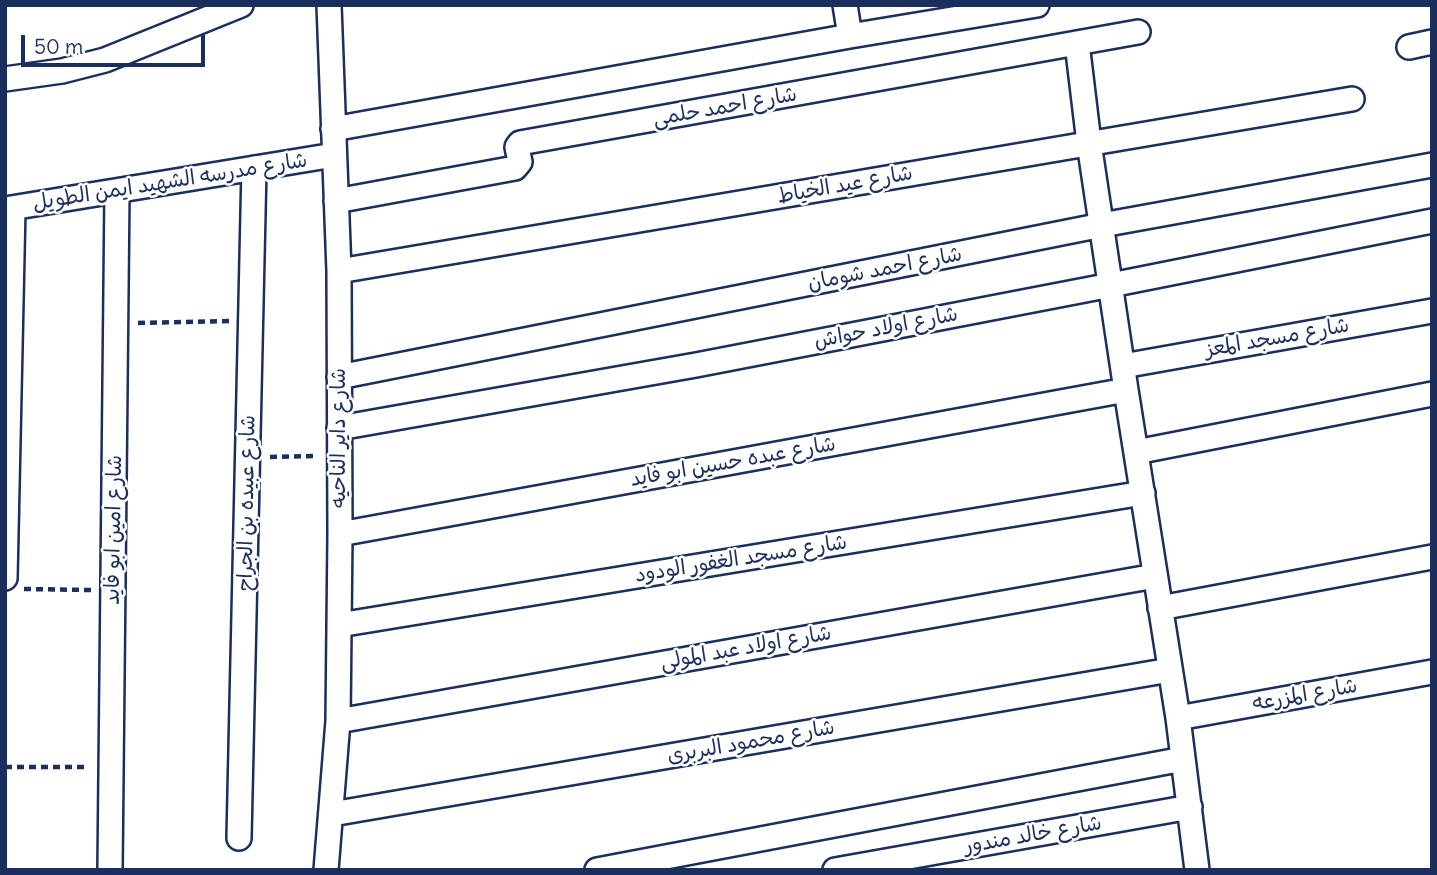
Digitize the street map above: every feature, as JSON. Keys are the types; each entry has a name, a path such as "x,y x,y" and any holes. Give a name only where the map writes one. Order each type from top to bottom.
{"street":[{"path":"5,79 62,71 106,60 240,5"},
{"name":"شارع داير الناحيه","path":"326,870 338,721 340,534 339,271 330,5"},
{"path":"845,5 850,36"},
{"path":"333,129 1037,5"},
{"name":"شارع احمد حلمى","path":"336,201 515,168 520,162 517,147 520,144 1138,32"},
{"path":"1409,47 1432,42"},
{"path":"1077,43 1089,143 1178,719 1196,870"},
{"name":"شارع عيد الخياط","path":"339,271 1352,99"},
{"name":"شارع مدرسه الشهيد ايمن الطويل","path":"9,209 334,155"},
{"name":"شارع احمد شومان","path":"339,377 1102,225 1432,164"},
{"name":"شارع عبيده بن الجراح","path":"239,838 254,168"},
{"name":"شارع امين ابو فايد","path":"110,870 117,191"},
{"path":"9,209 6,479 12,583"},
{"name":"شارع اولاد حواش","path":"339,428 696,365 1432,220"},
{"name":"شارع مسجد المعز","path":"1123,366 1432,311"},
{"name":"شارع عبده حسين ابو فايد","path":"340,534 1126,390"},
{"path":"1136,452 1432,394"},
{"name":"شارع مسجد الغفور الودود","path":"339,625 1143,493"},
{"path":"1160,608 1432,557"},
{"name":"شارع اولاد عبد المولى","path":"338,721 1155,576"},
{"name":"شارع محمود البربرى","path":"332,814 1170,670"},
{"name":"شارع المزرعه","path":"1178,719 1432,672"},
{"path":"597,870 1183,760"},
{"name":"شارع خالد مندور","path":"835,870 1190,807"}],"path":[{"path":"116,324 251,320"},
{"path":"248,457 340,456"},
{"path":"12,583 113,590"},
{"path":"5,767 111,766"}]}
